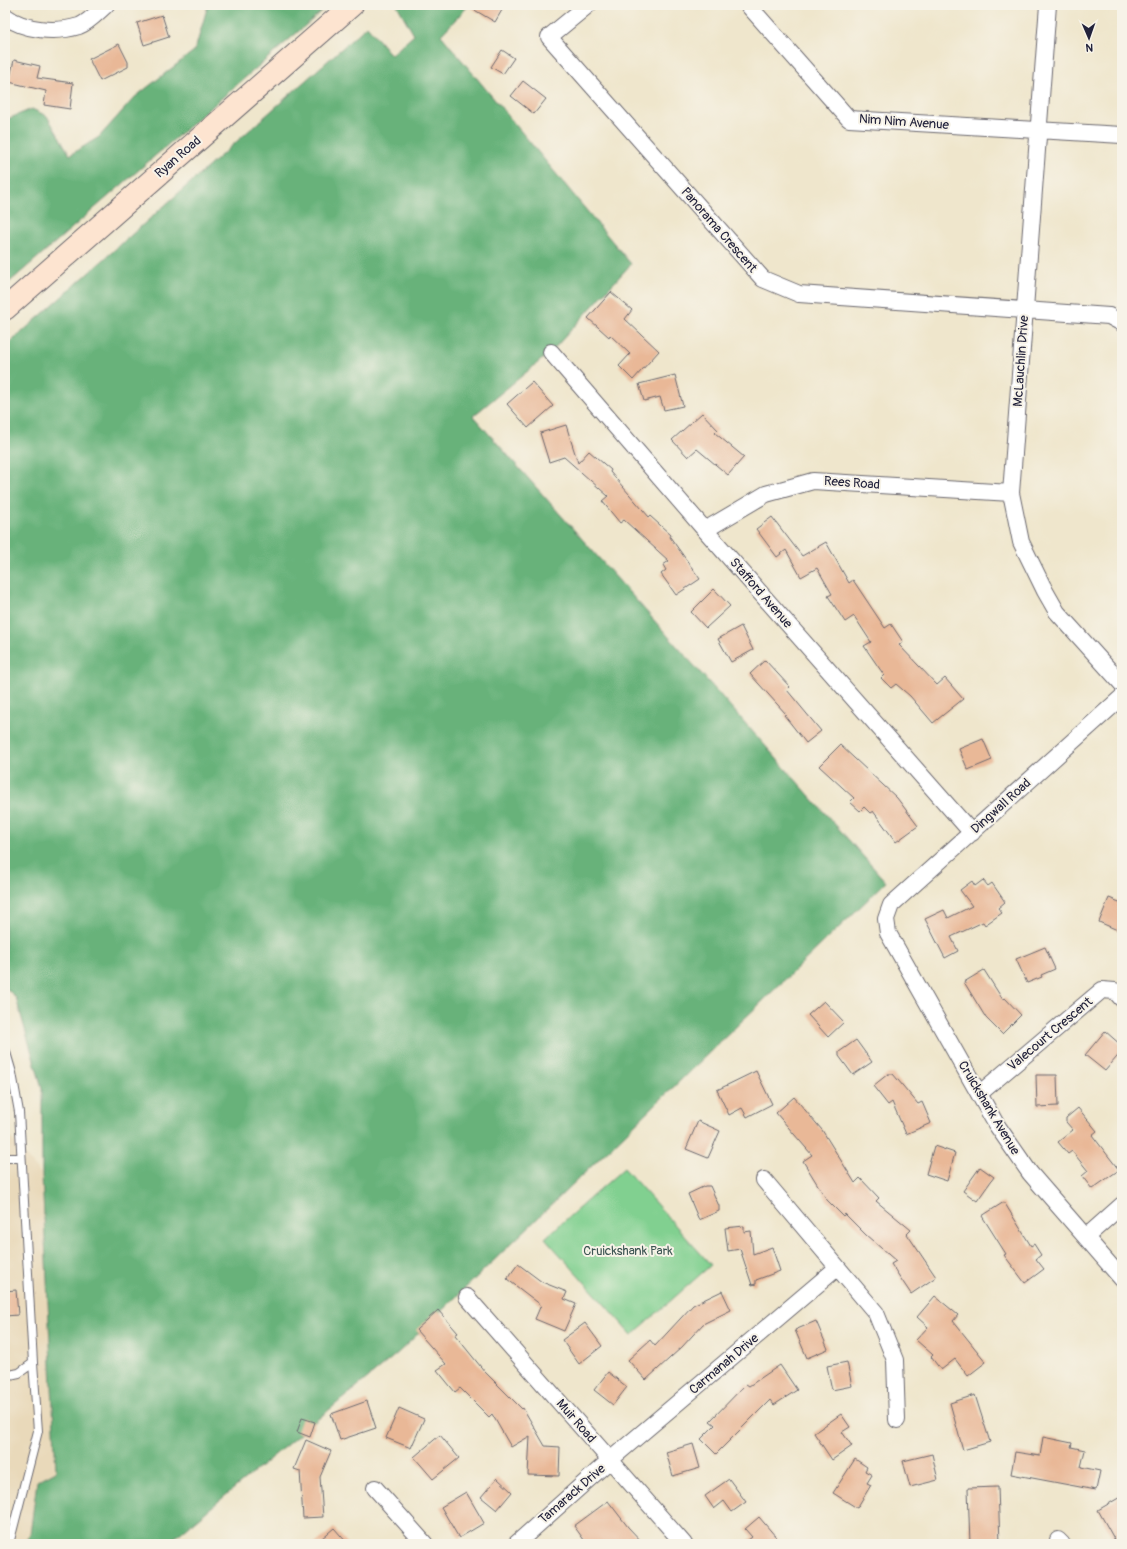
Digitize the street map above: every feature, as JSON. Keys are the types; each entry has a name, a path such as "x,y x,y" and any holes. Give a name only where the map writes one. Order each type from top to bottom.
{"main road":[{"name":"Ryan Road","path":"5,309 352,5"}],"street":[{"path":"5,16 16,24 42,30 81,26 106,5"},
{"name":"Panorama Crescent","path":"588,5 549,38 763,279 799,294 1025,310"},
{"name":"Nim Nim Avenue","path":"748,5 848,118 1122,135"},
{"name":"McLauchlin Drive","path":"1048,5 1011,493 1021,542 1057,612 1122,684"},
{"path":"1025,310 1109,316 1122,323"},
{"name":"Stafford Avenue","path":"552,352 704,530 972,833"},
{"name":"Rees Road","path":"704,530 766,494 813,481 1011,493"},
{"name":"Dingwall Road","path":"886,919 891,905 1122,697"},
{"name":"Cruickshank Avenue","path":"886,919 888,933 996,1124 1030,1173 1122,1279"},
{"name":"Valecourt Crescent","path":"979,1094 1102,990 1115,991 1122,999"},
{"path":"764,1180 876,1313 895,1360 897,1420"},
{"path":"1086,1237 1122,1206"},
{"name":"Carmanah Drive","path":"610,1460 837,1268"},
{"name":"Muir Road","path":"468,1297 684,1544"},
{"name":"Tamarack Drive","path":"516,1544 610,1460"},
{"path":"376,1488 425,1544"}],"lane":[{"path":"5,1049 12,1073 18,1112 38,1431 9,1544"},
{"path":"5,1158 21,1158"},
{"path":"5,1376 19,1373 33,1363"}],"shaded area":[{"path":"5,1131 42,1175 56,1471 37,1481 30,1535 25,1544 5,1544"}],"green space":[{"path":"208,5 329,5 5,286 5,120 32,109 47,116 70,155 99,137 135,97 195,50"},
{"path":"397,5 469,5 441,35 631,264 551,352 473,416 886,882 399,1352 167,1544 25,1544 30,1535 37,1481 56,1471 42,1175 42,1088 16,998 5,987 5,347 367,26 391,55 414,35"},
{"name":"Cruickshank Park","path":"624,1168 711,1265 632,1335 545,1238"}],"building":[{"path":"466,5 505,5 495,22"},
{"path":"162,15 169,37 144,45 137,23"},
{"path":"119,44 128,62 128,67 100,81 89,59"},
{"path":"502,50 514,58 503,74 491,67"},
{"path":"14,60 40,66 37,78 73,83 70,109 44,105 46,91 9,82"},
{"path":"523,81 546,99 534,114 511,96"},
{"path":"611,292 632,310 625,319 659,351 633,380 619,366 630,354 610,335 609,337 588,318"},
{"path":"675,375 683,406 664,410 660,397 644,401 639,384"},
{"path":"532,382 553,406 528,428 507,404"},
{"path":"702,413 718,430 715,433 744,457 728,475 697,449 688,457 672,440"},
{"path":"566,425 578,463 589,451 611,470 610,472 649,517 650,516 671,535 670,537 700,579 676,595 661,574 666,570 663,565 669,561 624,520 620,523 602,501 608,496 564,457 549,462 540,433"},
{"path":"772,517 802,556 826,542 849,583 853,580 885,628 891,624 903,642 899,645 937,685 945,678 963,699 933,723 910,696 896,684 891,688 881,678 884,675 864,646 871,642 854,616 845,622 828,596 832,594 817,568 801,577 786,550 777,557 756,529"},
{"path":"714,589 730,606 706,628 691,612"},
{"path":"741,626 753,650 731,662 718,639"},
{"path":"765,660 790,687 787,690 821,731 806,743 784,715 786,714 750,674"},
{"path":"983,739 992,760 968,770 959,749"},
{"path":"840,745 897,798 918,826 896,842 873,811 870,813 864,807 860,811 850,802 854,798 819,766"},
{"path":"983,880 988,886 992,883 1005,902 998,908 1002,913 985,925 983,922 951,937 958,951 945,958 925,919 944,910 948,918 972,906 960,890 972,881 975,886"},
{"path":"1109,898 1122,903 1122,932 1099,922"},
{"path":"1045,947 1055,969 1041,975 1042,977 1027,983 1016,959"},
{"path":"984,970 1003,1000 1005,998 1021,1015 1002,1034 986,1018 964,982"},
{"path":"824,1001 844,1022 828,1037 808,1015"},
{"path":"1105,1031 1122,1046 1122,1051 1105,1071 1085,1055"},
{"path":"856,1040 872,1062 853,1075 839,1056 839,1052"},
{"path":"756,1071 772,1104 747,1117 742,1108 729,1115 717,1090"},
{"path":"888,1074 893,1074 918,1104 922,1102 931,1123 906,1134 892,1102 888,1105 873,1086"},
{"path":"1036,1075 1057,1075 1058,1106 1037,1107"},
{"path":"794,1097 822,1130 855,1183 860,1178 879,1198 876,1201 911,1230 907,1234 936,1277 911,1294 891,1264 896,1261 866,1235 845,1214 843,1216 827,1200 803,1161 812,1155 776,1113"},
{"path":"1078,1108 1097,1131 1092,1135 1119,1170 1092,1189 1082,1176 1088,1171 1072,1151 1068,1154 1058,1142 1073,1130 1066,1122 1066,1118"},
{"path":"698,1121 720,1131 708,1158 686,1149"},
{"path":"934,1146 955,1153 947,1181 926,1174"},
{"path":"980,1167 994,1177 977,1201 963,1191"},
{"path":"705,1186 710,1186 719,1206 719,1211 699,1220 688,1194"},
{"path":"1004,1202 1031,1246 1034,1244 1041,1255 1036,1259 1044,1269 1025,1283 1004,1255 1006,1254 982,1216"},
{"path":"744,1226 744,1232 751,1231 753,1254 772,1247 780,1271 756,1280 756,1284 752,1285 740,1249 728,1251 725,1228"},
{"path":"518,1264 542,1282 567,1292 564,1299 576,1304 564,1331 535,1319 541,1305 507,1279"},
{"path":"16,1290 18,1315 5,1316 5,1291"},
{"path":"722,1291 731,1310 703,1324 682,1347 646,1380 628,1360 650,1340 655,1346 693,1305"},
{"path":"935,1296 958,1315 953,1321 986,1362 968,1376 955,1359 941,1370 931,1357 933,1355 916,1340 928,1327 917,1317"},
{"path":"438,1310 458,1333 455,1335 485,1372 522,1409 523,1408 545,1446 560,1447 559,1476 528,1475 530,1436 511,1447 492,1414 489,1417 460,1388 455,1392 437,1370 446,1364 416,1330"},
{"path":"816,1321 828,1349 807,1358 795,1330"},
{"path":"585,1323 602,1346 579,1364 562,1340"},
{"path":"847,1362 852,1386 832,1390 827,1366"},
{"path":"780,1365 797,1390 774,1405 770,1400 716,1454 701,1439 715,1425 710,1421 746,1384 749,1386"},
{"path":"608,1372 627,1387 613,1405 594,1390"},
{"path":"975,1395 990,1442 963,1450 950,1403"},
{"path":"367,1401 376,1428 340,1440 331,1414"},
{"path":"399,1408 424,1419 411,1448 386,1438"},
{"path":"841,1414 850,1427 842,1432 852,1446 832,1460 814,1433"},
{"path":"302,1418 315,1422 310,1437 297,1432"},
{"path":"440,1435 459,1458 433,1479 414,1457"},
{"path":"1043,1437 1072,1443 1071,1447 1085,1450 1081,1467 1100,1471 1096,1490 1011,1474 1015,1452 1040,1456"},
{"path":"306,1440 331,1451 320,1477 323,1517 303,1518 300,1471 294,1469"},
{"path":"693,1444 700,1468 673,1476 666,1452"},
{"path":"932,1454 938,1480 910,1487 903,1461"},
{"path":"855,1459 867,1467 865,1471 872,1475 867,1483 871,1485 857,1508 833,1493"},
{"path":"497,1478 512,1492 497,1510 481,1497"},
{"path":"729,1479 746,1502 732,1512 724,1501 714,1509 705,1496"},
{"path":"998,1487 1000,1544 970,1544 968,1488"},
{"path":"466,1492 484,1523 459,1538 441,1507"},
{"path":"1122,1496 1122,1544 1117,1544 1098,1510"},
{"path":"608,1501 628,1527 644,1544 587,1544 574,1526"},
{"path":"759,1517 782,1544 743,1544 752,1537 745,1529"},
{"path":"334,1528 348,1544 315,1544"}]}
